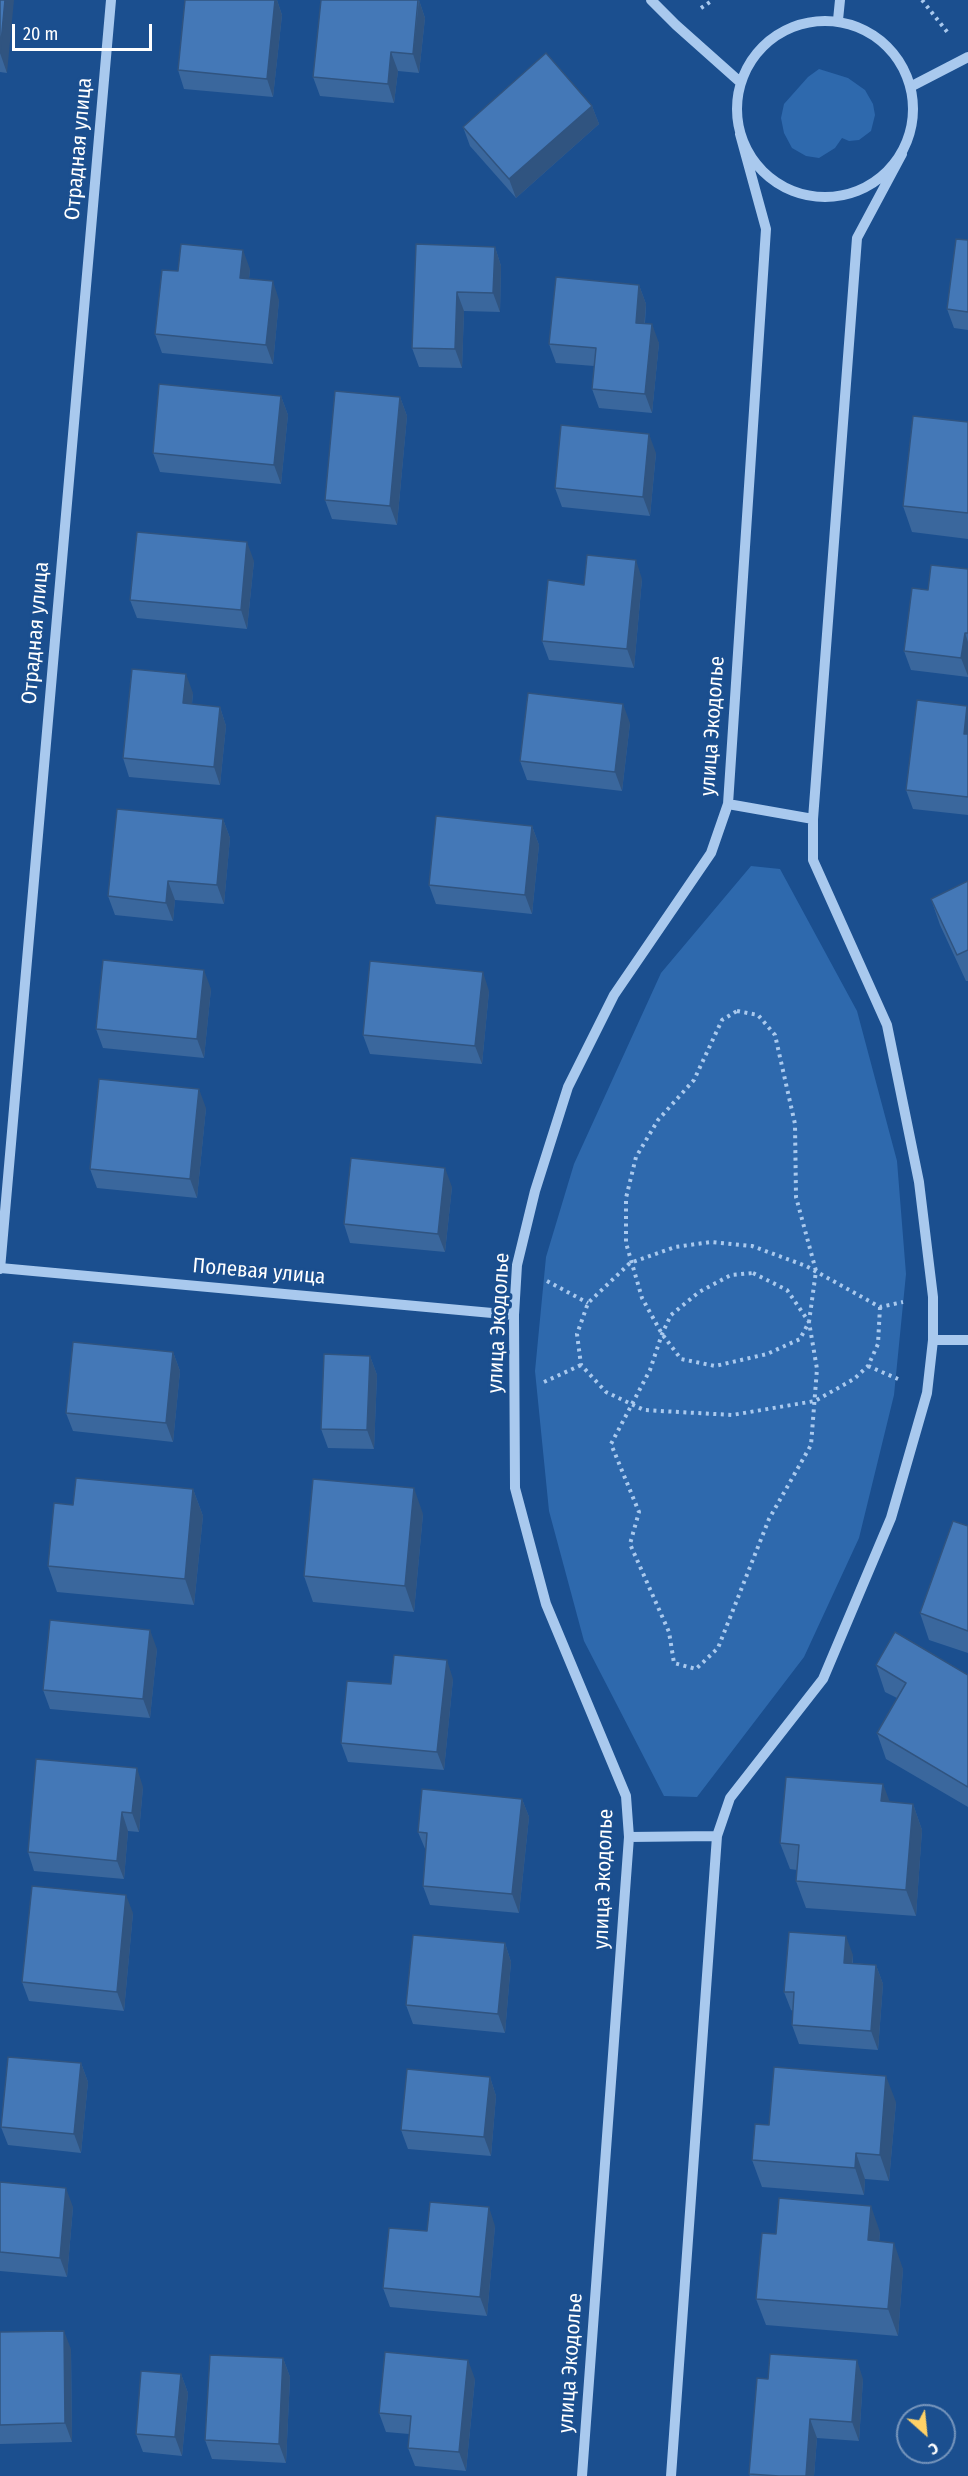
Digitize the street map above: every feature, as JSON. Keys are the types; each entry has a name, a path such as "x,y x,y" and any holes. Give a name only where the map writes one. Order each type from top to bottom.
{"street":[{"name":"Отрадная улица","path":"0,1268 111,0"},
{"path":"651,0 740,82"},
{"path":"838,20 840,0"},
{"path":"671,2476 717,1836 730,1798 823,1679 891,1518 927,1393 933,1340 933,1297 919,1182 887,1025 813,860 813,819 857,238 902,154 914,121 912,86 897,55 871,32 838,20 806,21 778,33 754,54 740,82 736,108 740,134 755,165 782,187 814,197 848,195 879,180 902,154"},
{"path":"912,86 967,57"},
{"name":"улица Экодолье","path":"582,2476 629,1837 627,1796 546,1604 515,1488 514,1315 517,1265 535,1191 568,1087 614,994 711,853 728,804 766,229 740,134"},
{"path":"728,804 813,819"},
{"name":"Полевая улица","path":"0,1268 514,1315"},
{"path":"933,1340 968,1340"},
{"path":"629,1837 717,1836"}],"path":[{"path":"922,0 967,57"},
{"path":"809,1322 787,1290 753,1273 731,1275 699,1292 671,1315 662,1334 650,1370 611,1444 639,1512 630,1544 669,1632 674,1663 696,1669 718,1647 769,1519 811,1445 817,1369 809,1322 816,1271 796,1197 795,1124 775,1035 758,1015 737,1011 722,1020 694,1080 658,1120 636,1157 626,1197 626,1243 630,1263 642,1298 662,1334 681,1359 715,1366 767,1353 800,1338 809,1322"},
{"path":"880,1307 878,1344 868,1366 854,1379 815,1401 732,1415 644,1410 606,1392 581,1365 577,1334 588,1303 630,1263 675,1247 711,1242 752,1246 816,1271 880,1307 933,1297"},
{"path":"517,1265 588,1303"}],"shaded area":[{"path":"819,69 848,78 865,90 873,104 875,115 871,131 859,140 849,141 842,138 835,148 819,158 806,156 792,148 784,133 781,118 784,104 808,77"},
{"path":"751,866 780,869 857,1011 897,1161 906,1274 894,1395 859,1538 804,1657 697,1797 664,1796 584,1641 549,1511 535,1371 546,1257 574,1164 661,973"}],"building":[{"path":"0,0 5,0 0,53"},
{"path":"185,0 275,0 267,79 178,70"},
{"path":"321,0 418,0 413,54 391,52 388,84 313,77"},
{"path":"546,53 592,106 509,179 463,127"},
{"path":"956,239 968,240 968,312 947,309"},
{"path":"181,244 243,250 240,278 273,281 266,345 155,334 162,270 178,271"},
{"path":"416,244 495,247 493,293 457,292 455,349 412,348"},
{"path":"556,277 639,285 636,323 652,324 645,394 592,389 596,348 549,344"},
{"path":"159,384 281,396 274,465 153,453"},
{"path":"335,391 400,397 390,506 325,500"},
{"path":"913,416 968,422 968,513 903,506"},
{"path":"561,425 649,434 643,497 555,488"},
{"path":"137,532 247,542 241,610 130,600"},
{"path":"587,555 636,560 627,649 542,641 548,580 584,585"},
{"path":"931,565 968,569 968,633 965,633 961,658 904,651 912,588 928,590"},
{"path":"132,669 186,674 183,703 220,707 214,767 123,758"},
{"path":"528,693 623,704 615,772 520,761"},
{"path":"917,700 967,706 964,734 968,734 968,797 906,790"},
{"path":"117,809 223,819 217,885 168,881 166,903 108,896"},
{"path":"436,816 532,826 525,895 429,885"},
{"path":"968,881 968,950 957,955 931,899"},
{"path":"103,960 204,970 197,1039 96,1029"},
{"path":"370,961 483,972 475,1046 363,1035"},
{"path":"99,1079 199,1089 190,1179 90,1169"},
{"path":"351,1158 445,1168 438,1234 344,1224"},
{"path":"73,1342 173,1352 166,1423 66,1413"},
{"path":"324,1354 370,1356 367,1430 321,1429"},
{"path":"76,1478 193,1489 185,1579 48,1566 54,1503 73,1505"},
{"path":"313,1479 414,1488 405,1586 304,1576"},
{"path":"953,1521 968,1526 968,1631 920,1613"},
{"path":"50,1620 150,1630 143,1699 43,1690"},
{"path":"895,1632 968,1675 968,1787 877,1733 906,1683 876,1665"},
{"path":"394,1655 447,1660 437,1752 341,1743 347,1681 391,1684"},
{"path":"36,1759 137,1768 132,1813 122,1812 117,1861 28,1852"},
{"path":"786,1777 883,1784 881,1801 913,1804 906,1890 796,1881 799,1845 780,1843"},
{"path":"422,1789 522,1799 512,1894 423,1886 427,1833 418,1832"},
{"path":"32,1886 126,1895 117,1992 22,1982"},
{"path":"789,1932 846,1936 844,1963 876,1965 871,2031 792,2025 794,1992 784,1992"},
{"path":"413,1935 505,1943 498,2014 406,2005"},
{"path":"8,2057 81,2063 74,2134 1,2127"},
{"path":"774,2067 886,2076 880,2155 856,2153 855,2168 752,2160 755,2124 769,2125"},
{"path":"407,2069 490,2077 484,2137 401,2130"},
{"path":"0,2182 66,2188 60,2258 0,2252"},
{"path":"779,2198 871,2206 868,2240 894,2243 888,2309 756,2299 762,2233 776,2234"},
{"path":"430,2202 489,2207 480,2297 383,2288 389,2228 427,2231"},
{"path":"64,2331 65,2423 0,2425 0,2332"},
{"path":"385,2352 468,2360 459,2452 408,2448 411,2416 379,2413"},
{"path":"770,2354 857,2360 852,2422 810,2419 806,2476 749,2474 757,2378 768,2379"},
{"path":"210,2355 283,2358 279,2444 205,2440"},
{"path":"141,2371 181,2374 175,2437 136,2434"}]}
